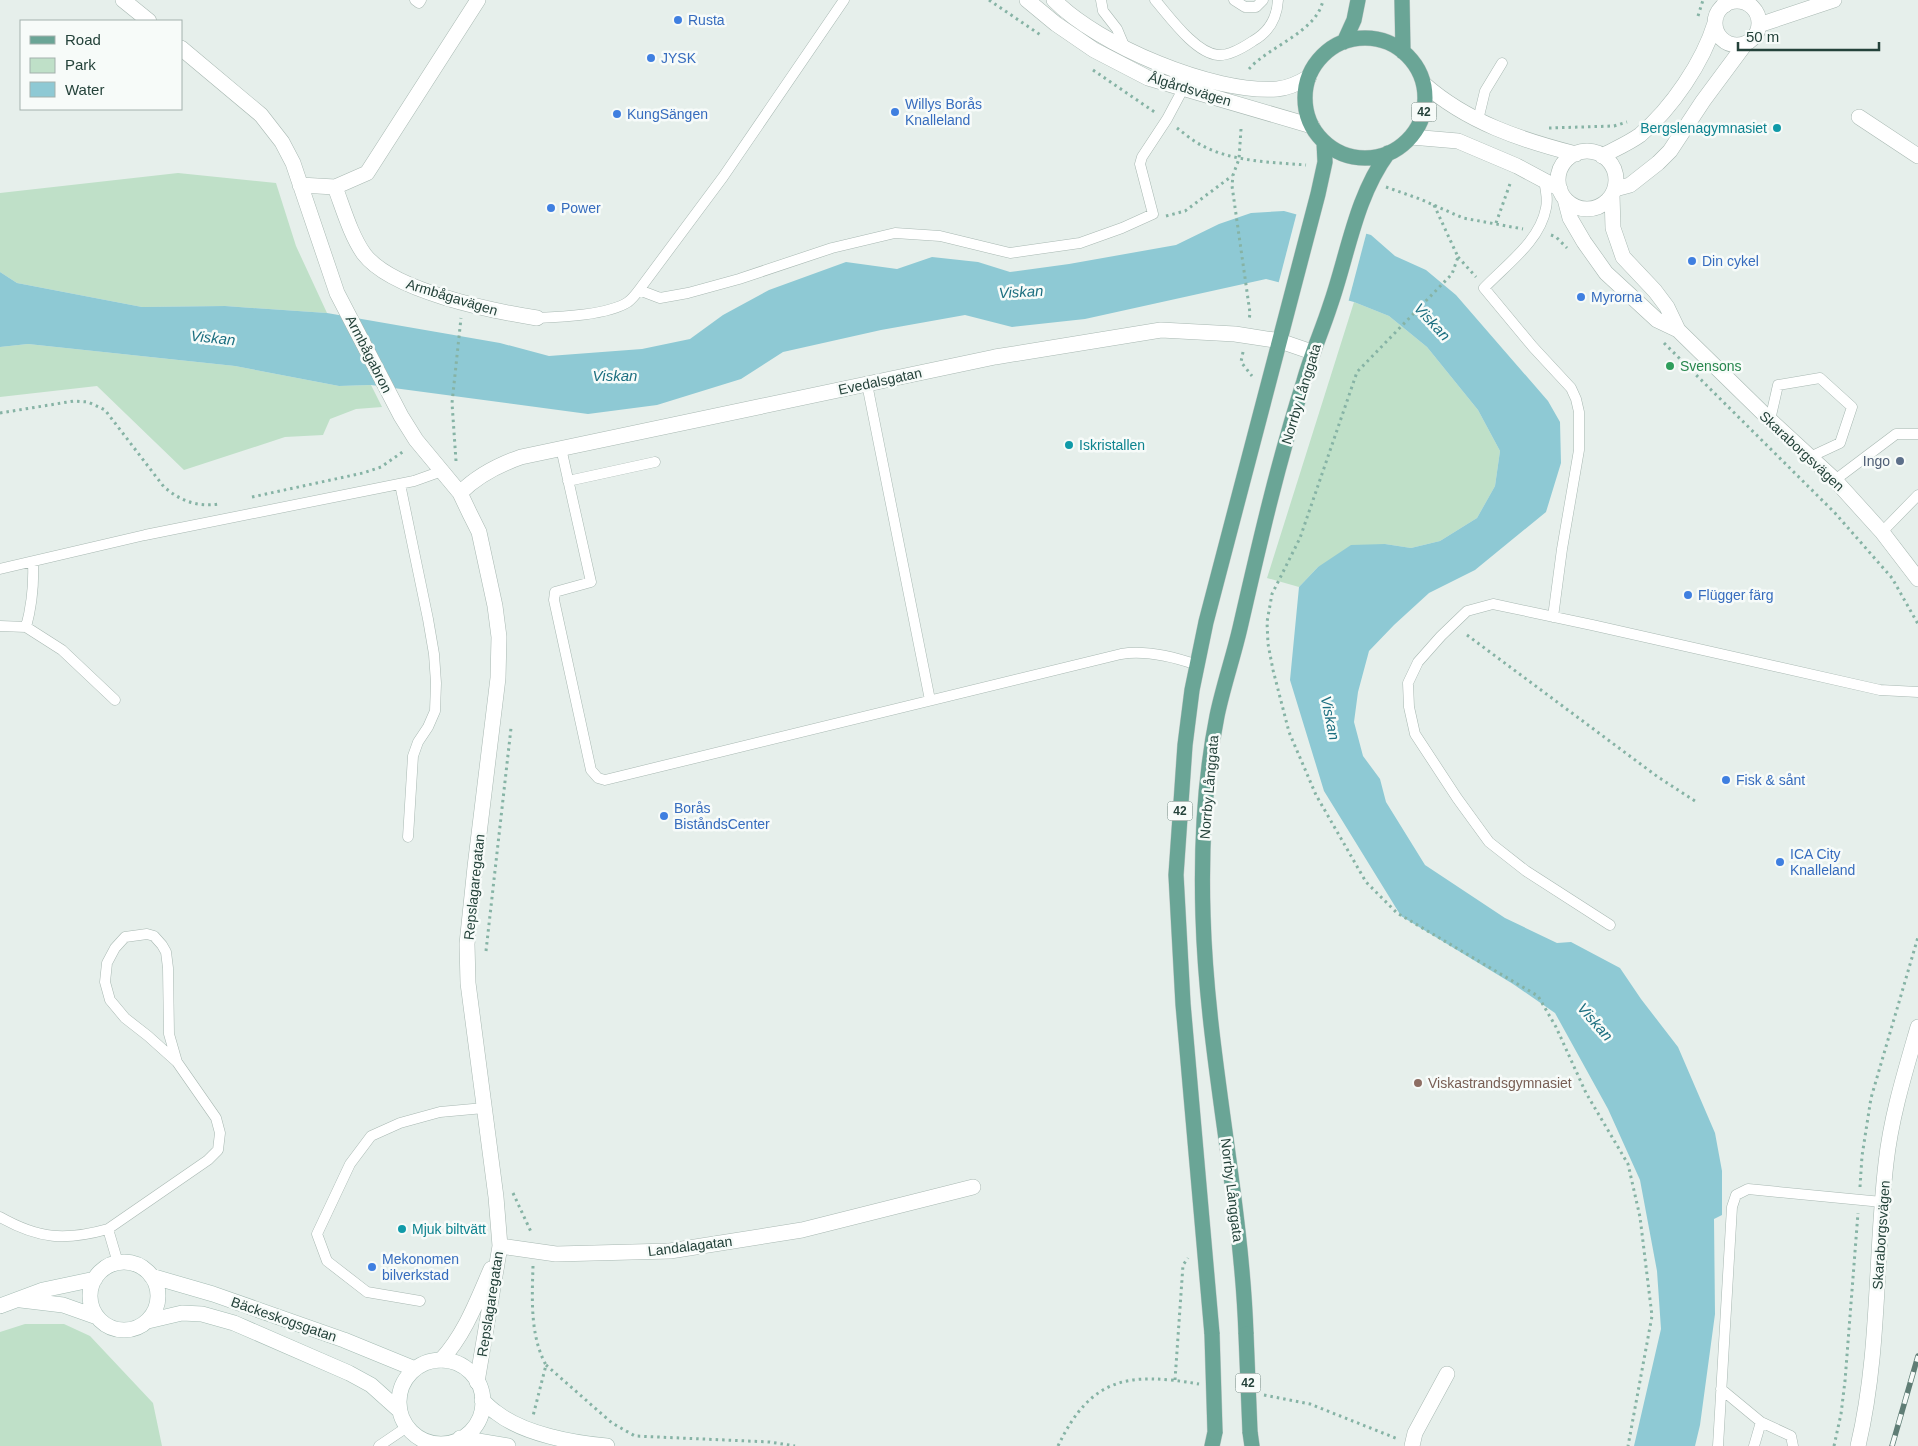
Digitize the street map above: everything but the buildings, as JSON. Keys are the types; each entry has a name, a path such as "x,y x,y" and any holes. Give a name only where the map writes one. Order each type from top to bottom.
{"main road":[{"path":"1344,42 1354,20 1358,0"},
{"path":"1402,0 1403,52"},
{"name":"42","path":"1359,38 1375,39 1390,43 1403,52 1418,70 1424,84 1426,99 1424,113 1419,126 1411,138 1388,154 1374,157 1355,157 1336,150 1324,142 1312,126 1305,98 1309,77 1320,58 1344,42 1359,38"},
{"name":"Norrby Långgata","path":"1214,1439 1212,1334 1182,1004 1176,875 1185,745 1198,665 1211,602 1318,194 1325,162 1324,142"},
{"name":"Norrby Långgata","path":"1251,1439 1244,1292 1238,1228 1210,1027 1207,989 1203,907 1206,808 1211,750 1226,676 1239,630 1263,527 1312,352 1330,306 1361,203 1375,171 1388,154"}],"street":[{"path":"123,0 148,20"},
{"path":"182,49 261,115 282,142 293,162 300,185 335,187 367,173 478,0"},
{"name":"Ålgårdsvägen","path":"1027,0 1056,24 1094,50 1148,78 1312,126"},
{"name":"Ålgårdsvägen","path":"1054,0 1088,28 1125,48 1178,70 1235,86 1278,89 1296,84 1309,77"},
{"path":"1759,25 1834,0"},
{"path":"1411,138 1458,141 1517,166 1544,181 1575,206 1587,209 1604,204 1614,192 1630,185 1658,164 1670,151 1703,101 1746,43 1757,32 1759,25 1758,17 1754,10 1741,2 1725,2 1720,10 1710,39 1683,86 1671,102 1638,136 1602,156"},
{"path":"1715,23 1720,37 1725,42 1732,45 1746,43"},
{"path":"1424,84 1439,98 1463,113 1527,141 1576,154 1592,152 1602,156 1611,164 1614,170 1614,192"},
{"path":"1859,117 1918,156"},
{"path":"1562,194 1559,175 1561,168 1576,154"},
{"name":"Armbågabron","path":"300,185 337,293 401,416"},
{"name":"Armbågavägen","path":"335,187 349,226 364,254 386,273 412,287 464,303 502,313 537,318"},
{"name":"Skaraborgsvägen","path":"1614,192 1613,228 1622,257 1655,291 1667,307 1678,330"},
{"name":"Skaraborgsvägen","path":"1562,194 1570,218 1584,242 1606,272 1657,320 1678,330 1770,420 1835,480 1882,532 1918,579"},
{"name":"Evedalsgatan","path":"466,488 497,466 521,457 995,357 1161,330 1235,334 1280,341 1312,352"},
{"name":"Repslagaregatan","path":"401,416 416,440 442,472 466,488 495,606 499,637 498,678 467,944 468,982 496,1196 500,1246 477,1382"},
{"name":"Skaraborgsvägen","path":"1858,1446 1871,1362 1882,1202 1890,1133 1918,1027"},
{"name":"Landalagatan","path":"500,1246 556,1254 670,1251 802,1230 973,1188"},
{"path":"440,1360 450,1350 472,1315 500,1246"},
{"path":"17,1300 63,1305 97,1317 108,1326 122,1330 136,1328 148,1321 155,1311 158,1299 157,1286 151,1276 136,1264 118,1263 107,1267 95,1279 92,1285 90,1298 97,1317"},
{"name":"Bäckeskogsgatan","path":"151,1276 213,1294 344,1340 415,1369"},
{"path":"0,1306 43,1290 95,1279"},
{"name":"Bäckeskogsgatan","path":"148,1321 182,1313 202,1314 234,1323 349,1373 371,1385 400,1411"},
{"path":"440,1360 458,1364 472,1374 477,1382 482,1400 477,1422 467,1434 446,1443 432,1442 418,1437 407,1427 400,1411 399,1403 404,1380 415,1369 427,1362 440,1360"},
{"path":"1412,1446 1415,1432 1447,1374"},
{"path":"482,1400 497,1414 541,1434 582,1444 606,1446"},
{"path":"460,1438 508,1446"}],"lane":[{"path":"415,0 419,3 421,0"},
{"path":"537,318 572,317 607,310 628,302 723,177 844,0"},
{"path":"1101,0 1104,11 1117,29 1125,48"},
{"path":"1155,0 1202,49 1219,56 1245,47 1260,37 1269,28 1274,18 1278,0"},
{"path":"1234,0 1245,7 1256,7 1263,0"},
{"path":"1478,120 1485,91 1502,63"},
{"path":"639,290 660,298 688,293 739,279 832,248 895,233 940,236 1010,253 1080,243 1122,228 1153,214 1140,164 1142,157 1167,119 1183,89"},
{"path":"1544,181 1547,197 1546,208 1538,232 1484,288 1533,347 1571,388 1579,412 1580,450 1562,549 1553,617"},
{"path":"1770,420 1778,385 1820,378 1852,407 1840,443 1810,457"},
{"path":"867,384 930,700"},
{"path":"1835,480 1896,434 1918,434"},
{"path":"561,448 591,582 555,592 554,600 590,770 598,778 605,780 1134,652 1182,660 1198,665"},
{"path":"568,481 655,462"},
{"path":"0,569 145,535 400,484 442,472"},
{"path":"400,484 428,619 434,654 436,683 435,711 428,728 418,742 413,756 408,837"},
{"path":"1882,532 1918,495"},
{"path":"26,627 34,583 33,562"},
{"path":"1610,925 1526,871 1490,842 1434,766 1414,734 1409,707 1408,683 1418,662 1467,611 1493,604 1880,690 1918,692"},
{"path":"0,626 26,627 62,650 115,700"},
{"path":"0,1217 20,1228 43,1235 65,1237 85,1235 108,1228 208,1160 218,1150 220,1133 216,1118 177,1062 124,1018 110,1000 105,982 108,963 115,948 125,937 146,934 154,936 166,952 169,1034 177,1062"},
{"path":"420,1301 367,1292 327,1261 317,1234 350,1164 372,1136 400,1123 440,1112 484,1108"},
{"path":"1718,1446 1732,1207 1736,1195 1748,1189 1882,1202"},
{"path":"108,1228 118,1263"},
{"path":"1721,1389 1761,1422 1791,1436 1793,1446"},
{"path":"1754,1446 1761,1422"},
{"path":"379,1446 407,1427"}],"path":[{"path":"989,0 1048,40"},
{"path":"1249,70 1258,59 1301,31 1321,9 1323,0"},
{"path":"1696,24 1703,0"},
{"path":"1086,66 1167,119 1201,146 1238,159 1306,165"},
{"path":"1241,129 1238,159 1232,186 1250,313"},
{"path":"1153,214 1162,217 1185,211 1233,175"},
{"path":"1385,187 1434,204 1464,218 1556,237 1568,250"},
{"path":"1434,204 1458,256 1484,288"},
{"path":"1458,256 1452,274 1356,372 1300,538 1272,594 1267,622 1268,644 1289,732 1316,794 1366,882 1397,913 1538,996 1556,1027 1586,1092 1628,1164 1640,1217 1652,1316 1628,1446"},
{"path":"462,317 452,404 457,464 466,488"},
{"path":"1662,340 1835,513 1892,578 1918,624"},
{"path":"0,413 74,401 88,402 105,410 164,486 175,496 190,504 205,506 223,503"},
{"path":"251,497 363,473 381,467 401,454 416,440"},
{"path":"1467,635 1658,777 1698,803"},
{"path":"485,960 511,727"},
{"path":"513,1191 518,1206 532,1232 534,1250 533,1317 540,1355 546,1366 612,1423 636,1436 770,1442 795,1446"},
{"path":"1174,1380 1182,1265 1190,1256"},
{"path":"533,1418 546,1366"}],"green space":[{"path":"178,173 276,183 296,246 327,313 225,306 142,307 17,283 0,272 0,193"},
{"path":"1354,302 1389,316 1427,347 1478,410 1500,451 1495,486 1477,518 1440,541 1411,548 1385,544 1318,567 1299,587 1267,578"},
{"path":"28,344 235,366 339,386 371,385 382,407 356,409 330,419 323,435 285,437 184,470 97,386 0,397 0,347"},
{"path":"25,1324 64,1324 90,1336 153,1403 162,1446 0,1446 0,1332"}],"water":[{"name":"Viskan","path":"1284,211 1371,235 1395,256 1426,270 1456,295 1548,401 1560,422 1561,463 1546,512 1475,570 1429,593 1369,651 1358,692 1354,722 1363,756 1380,779 1386,802 1425,865 1505,918 1557,943 1571,942 1620,968 1678,1047 1715,1133 1722,1171 1722,1215 1714,1219 1715,1314 1700,1425 1695,1446 1634,1446 1661,1329 1657,1271 1640,1180 1608,1109 1555,1013 1513,984 1401,916 1324,791 1290,680 1299,587 1318,567 1351,545 1385,544 1411,548 1440,541 1477,518 1495,486 1500,451 1478,410 1427,347 1389,316 1354,302 1266,279 1085,319 1012,327 965,315 881,330 783,352 741,379 657,405 588,414 371,385 339,386 235,366 28,344 0,347 0,272 17,283 142,307 225,306 327,313 500,343 549,356 642,349 690,339 723,315 769,290 846,262 897,269 932,257 978,262 1010,272 1069,264 1176,245 1219,224 1251,213"}],"pier":[{"path":"1297,212 1367,231 1348,303 1278,285"}],"railway":[{"path":"1892,1446 1918,1356"}],"place":[{"name":"Rusta","path":"678,20"},
{"name":"JYSK","path":"651,58"},
{"name":"Willys Borås Knalleland","path":"895,112"},
{"name":"KungSängen","path":"617,114"},
{"name":"Bergslenagymnasiet","path":"1777,128"},
{"name":"Power","path":"551,208"},
{"name":"Din cykel","path":"1692,261"},
{"name":"Myrorna","path":"1581,297"},
{"name":"Svensons","path":"1670,366"},
{"name":"Iskristallen","path":"1069,445"},
{"name":"Ingo","path":"1900,461"},
{"name":"Flügger färg","path":"1688,595"},
{"name":"Fisk & sånt","path":"1726,780"},
{"name":"Borås BiståndsCenter","path":"664,816"},
{"name":"ICA City Knalleland","path":"1780,862"},
{"name":"Viskastrandsgymnasiet","path":"1418,1083"},
{"name":"Mjuk biltvätt","path":"402,1229"},
{"name":"Mekonomen bilverkstad","path":"372,1267"}]}
